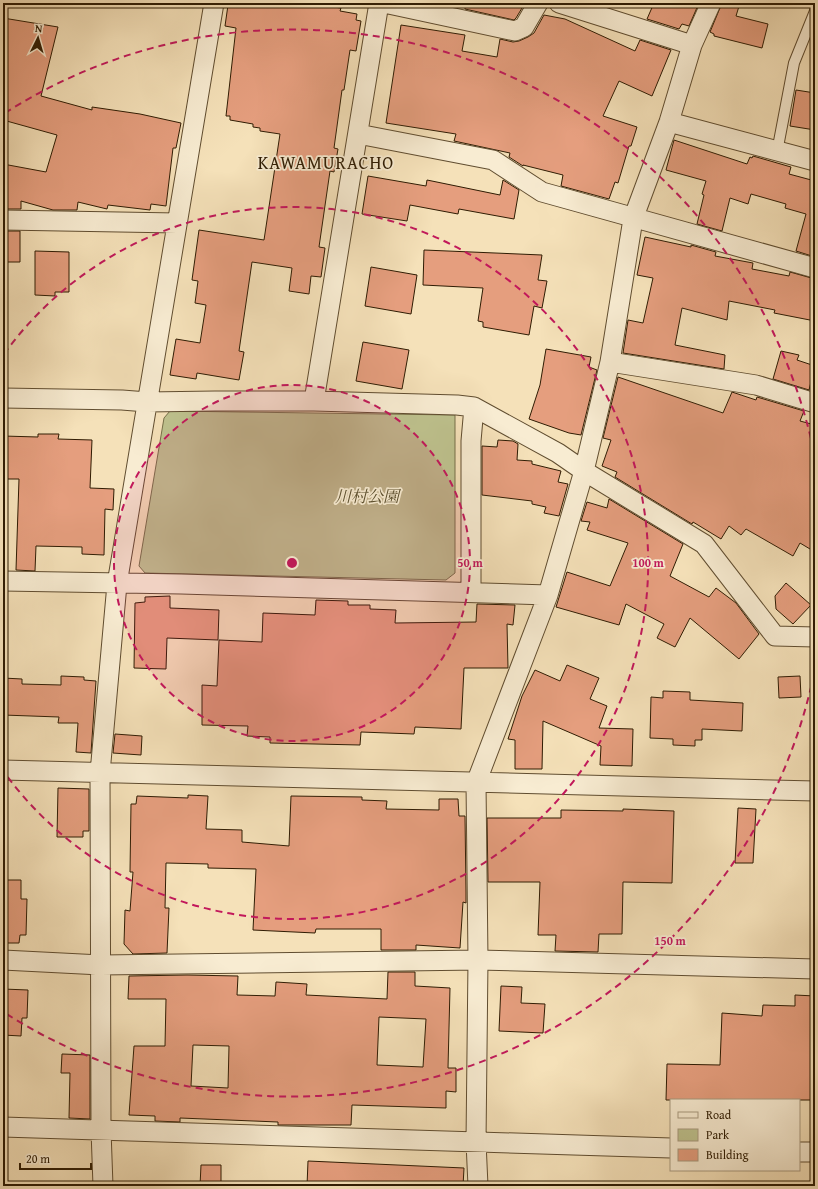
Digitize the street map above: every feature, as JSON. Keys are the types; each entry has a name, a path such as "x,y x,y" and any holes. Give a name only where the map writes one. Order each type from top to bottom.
{"street":[{"path":"103,1186 101,1130 100,773 117,584 146,402 214,3"},
{"path":"314,401 380,3"},
{"path":"384,3 515,31 524,27 538,3"},
{"path":"559,3 692,45"},
{"path":"478,1186 476,1142 478,960 476,782 548,595 584,471 610,362 633,218 669,122 692,45 711,3"},
{"path":"669,122 815,161"},
{"path":"358,134 493,160 542,192 815,268"},
{"path":"3,220 177,223"},
{"path":"610,362 756,385 815,403"},
{"path":"3,398 146,402 314,401 457,405 474,407 558,453 584,471 704,544 775,636 815,637"},
{"path":"470,592 471,441 474,407"},
{"path":"3,581 181,584 548,595"},
{"path":"3,770 815,791"},
{"path":"3,960 101,964 478,960 815,969"},
{"path":"3,1127 670,1148"},
{"path":"800,1152 815,1152"}],"lane":[{"path":"777,152 794,63 815,11"}],"green space":[{"name":"川村公園","path":"170,411 455,415 455,573 446,580 145,573 139,566 164,418"}],"building":[{"path":"233,3 290,3 318,7 318,5 341,8 340,11 357,14 356,20 361,21 356,51 350,50 344,90 342,90 334,148 338,149 334,172 330,171 319,247 325,248 321,277 311,276 309,294 289,291 292,268 252,262 239,351 244,352 239,380 197,373 196,379 170,375 176,339 200,343 206,305 195,303 198,281 192,280 199,230 264,240 280,134 260,131 260,128 253,127 253,124 230,120 230,116 226,116 236,28 225,26 228,5 233,5"},
{"path":"465,3 523,3 522,8 514,20 465,9"},
{"path":"654,3 699,3 689,26 682,24 679,29 647,19"},
{"path":"722,3 740,3 736,16 768,24 762,48 714,36 714,34 710,32"},
{"path":"544,15 565,19 635,51 640,40 671,50 652,96 619,81 603,116 637,127 631,146 629,146 618,183 615,182 609,199 561,186 563,175 523,166 509,157 510,153 454,141 456,134 386,123 401,25 465,35 462,51 497,57 500,39 513,42 528,37 534,33"},
{"path":"3,18 58,27 41,96 92,110 92,107 140,114 181,123 176,148 173,148 166,206 151,204 150,210 108,205 107,209 78,202 77,210 53,210 21,201 21,209 3,209 3,164 46,172 57,135 3,120"},
{"path":"796,90 815,93 815,130 790,126"},
{"path":"674,140 747,164 750,157 752,158 753,156 791,167 789,174 815,181 815,257 796,251 806,214 785,208 786,204 751,194 748,204 730,198 722,231 697,224 704,195 702,194 706,181 666,170"},
{"path":"368,176 426,186 427,180 500,195 503,180 519,190 514,219 459,209 458,214 410,205 407,221 362,214"},
{"path":"3,231 20,231 20,262 3,262"},
{"path":"645,237 691,247 691,245 716,252 715,256 753,263 752,269 789,276 790,272 815,279 815,321 774,313 775,310 729,301 727,320 682,308 675,345 725,355 724,369 623,353 628,320 643,323 653,278 637,275"},
{"path":"424,250 542,255 538,280 547,281 542,308 534,306 529,335 483,327 483,322 478,321 483,288 423,285"},
{"path":"35,251 69,252 69,292 55,292 55,296 35,295"},
{"path":"371,267 417,275 411,314 365,306"},
{"path":"363,342 409,350 402,389 356,381"},
{"path":"546,349 591,357 589,367 597,370 581,435 569,433 529,419 540,385"},
{"path":"781,351 799,355 797,360 815,366 809,390 773,379"},
{"path":"618,377 723,413 732,392 756,400 757,397 804,411 800,421 815,425 815,552 800,543 793,556 746,529 741,535 729,526 721,539 693,522 692,524 615,477 617,472 602,466 611,440 603,438"},
{"path":"38,434 59,434 58,439 92,440 90,488 114,489 113,510 105,509 104,555 82,554 82,547 36,546 35,571 16,570 19,479 3,479 3,436 38,437"},
{"path":"498,440 513,441 518,444 517,460 532,461 532,464 561,471 558,482 568,484 559,516 544,513 546,507 532,504 532,501 482,495 482,446 497,447"},
{"path":"609,499 683,544 670,576 709,597 716,588 736,603 759,634 739,659 690,618 675,647 657,638 664,624 626,604 619,625 556,607 567,572 610,586 628,543 587,530 590,522 581,521 587,502 607,508"},
{"path":"786,583 811,605 793,624 776,609 775,596"},
{"path":"170,596 170,608 219,610 218,640 167,638 166,669 134,668 135,603 145,602 145,597"},
{"path":"316,600 348,601 348,605 370,605 370,609 396,610 395,623 476,622 477,604 515,605 513,625 507,624 508,668 464,668 461,729 415,727 414,734 361,732 360,745 270,743 270,737 247,736 248,726 202,725 202,685 217,686 219,640 262,642 263,613 315,615"},
{"path":"567,665 599,678 590,699 607,706 599,728 633,729 632,766 600,765 601,746 543,721 542,769 515,769 515,740 508,739 522,696 535,670 560,681"},
{"path":"61,676 84,677 84,680 96,681 91,753 76,752 78,723 58,723 59,717 3,715 3,678 22,679 22,684 61,685"},
{"path":"800,676 801,697 779,698 778,677"},
{"path":"663,691 690,692 690,700 743,703 742,731 702,729 702,740 695,740 695,746 673,745 673,739 650,738 651,697 663,698"},
{"path":"115,734 142,736 141,755 113,753"},
{"path":"58,788 89,789 89,831 83,831 83,837 57,837"},
{"path":"188,795 208,796 206,829 242,830 242,842 289,846 291,796 362,797 362,800 387,801 386,809 439,810 439,799 458,799 459,816 465,816 466,903 463,902 460,948 416,945 416,950 381,950 381,929 316,929 315,933 253,930 256,869 208,868 208,864 166,863 165,908 169,908 167,953 133,954 124,944 125,910 130,911 133,872 130,872 131,804 136,804 137,796 188,798"},
{"path":"738,808 756,809 753,863 735,863"},
{"path":"623,809 674,811 672,883 623,882 622,934 599,934 598,952 555,951 556,935 538,935 540,882 488,882 487,818 561,818 561,810 623,811"},
{"path":"3,880 21,880 21,899 27,899 26,935 20,935 19,943 3,943"},
{"path":"388,972 415,972 415,986 450,988 448,1068 456,1068 456,1092 446,1091 446,1108 352,1105 351,1125 278,1125 278,1122 180,1118 180,1122 155,1121 155,1116 129,1115 134,1046 165,1046 166,999 128,999 129,976 238,976 237,995 275,996 276,982 307,984 306,995 387,999","holes":["379,1017 426,1019 423,1067 377,1065","193,1045 229,1046 228,1088 191,1086"]},
{"path":"501,986 522,987 521,1003 545,1004 543,1033 499,1031"},
{"path":"3,989 28,990 27,1018 22,1018 21,1036 3,1035"},
{"path":"795,995 815,996 815,1100 666,1100 667,1064 720,1065 722,1013 762,1016 763,1005 795,1006"},
{"path":"62,1054 90,1055 90,1119 69,1118 70,1073 61,1073"},
{"path":"308,1161 464,1168 463,1186 307,1186"},
{"path":"201,1165 221,1165 221,1186 200,1186"}],"district":[{"name":"KAWAMURACHO","path":"326,162"}]}
